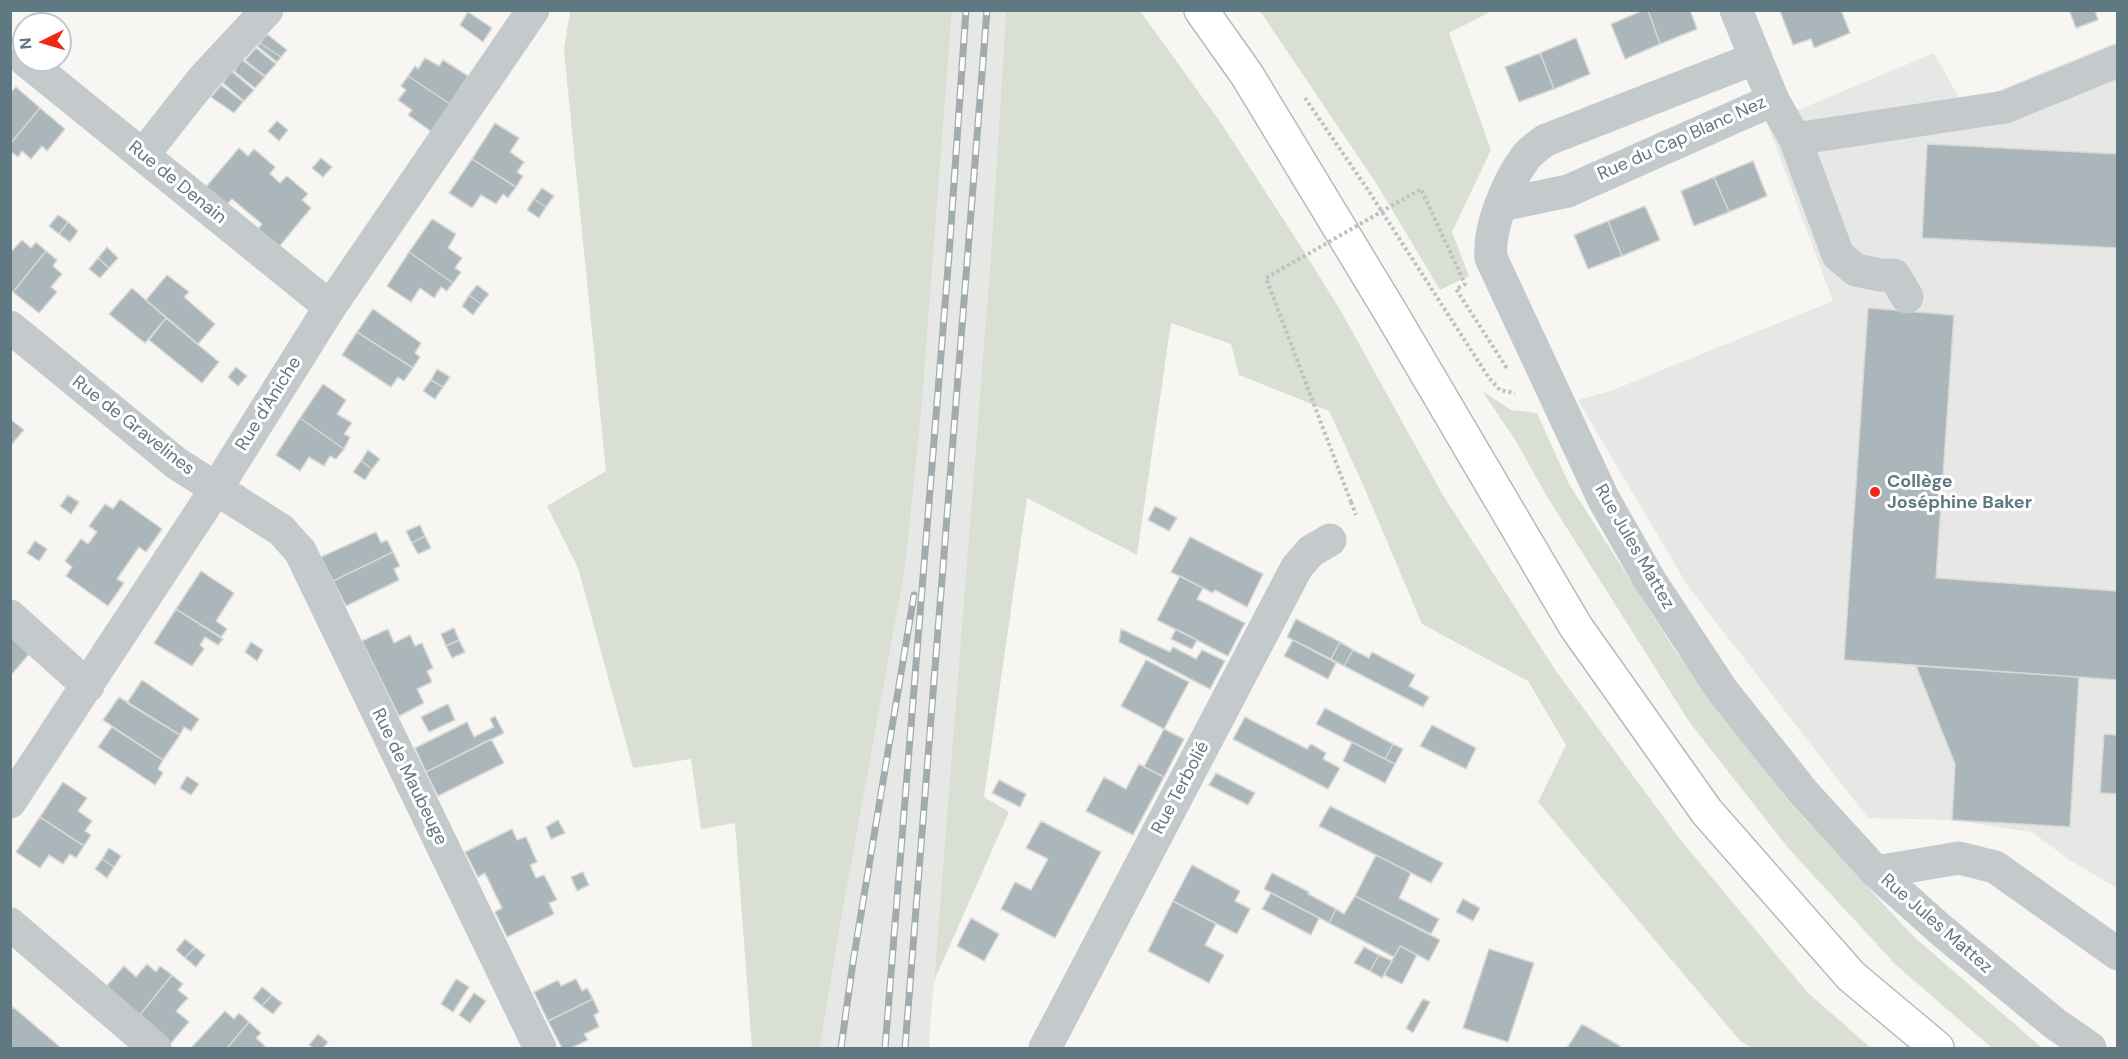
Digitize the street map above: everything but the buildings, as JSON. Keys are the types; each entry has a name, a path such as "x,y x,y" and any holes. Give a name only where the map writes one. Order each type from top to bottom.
{"main road":[{"path":"1201,10 1247,75 1397,323 1576,627 1707,812 1851,976 1937,1048"}],"street":[{"path":"143,155 203,79 267,10"},
{"name":"Rue d'Aniche","path":"10,802 216,489 330,307 533,10"},
{"name":"Rue du Cap Blanc Nez","path":"1501,205 1568,191 1773,100 1736,10"},
{"name":"Rue Jules Mattez","path":"1756,58 1546,140 1526,156 1501,205 1492,229 1491,258 1603,498 1643,569 1722,690 1803,792 1876,872 1941,930 2054,1023 2090,1048"},
{"path":"1795,139 2005,107 2118,61"},
{"name":"Rue de Denain","path":"39,72 330,307"},
{"path":"1773,100 1795,139 1838,255 1856,270 1894,275 1907,297"},
{"name":"Rue de Gravelines","path":"10,327 176,463 261,518"},
{"name":"Rue de Maubeuge","path":"261,518 281,530 300,551 540,1048"},
{"name":"Rue Terbolié","path":"1045,1048 1297,567 1311,551 1330,540"},
{"path":"10,616 88,686"},
{"path":"1876,872 1959,858 1995,867 2118,954"},
{"path":"10,924 155,1048"}],"path":[{"path":"1303,96 1368,190 1489,378 1500,390 1518,394 1552,391"},
{"path":"1352,502 1266,278 1421,189 1465,284 1456,289 1508,370"}],"shaded area":[{"path":"570,11 952,11 921,416 905,568 820,1048 752,1048 735,823 701,829 691,759 633,768 578,568 547,506 606,471 564,50"},
{"path":"952,11 1006,11 991,253 929,1043 931,1048 820,1048 905,568 921,416"},
{"path":"1006,11 1140,11 1221,123 1300,245 1342,313 1441,492 1556,671 1679,838 1807,992 1871,1048 1753,1048 1741,1042 1538,802 1566,745 1528,681 1422,624 1329,411 1239,375 1231,344 1171,323 1137,555 1027,498 984,797 1009,812 934,981 991,253"},
{"path":"1260,11 1492,11 1449,33 1491,150 1452,232 1469,276 1440,290 1378,186"},
{"name":"Collège Joséphine Baker","path":"2117,42 2117,888 2068,859 2032,832 1952,820 1868,818 1687,585 1578,400 1613,390 1833,301 1767,123 1934,53 1963,105"},
{"path":"1482,391 1511,410 1537,413 1569,484 1676,652 1789,802 1912,935 2042,1048 1992,1048 1896,965 1789,849 1690,723 1546,495 1516,441"}],"railway":[{"path":"885,1048 949,255 966,10"},
{"path":"905,1048 987,10"},
{"path":"841,1048 853,962 914,595"}],"place":[{"name":"Collège Joséphine Baker","path":"1875,492"}]}
